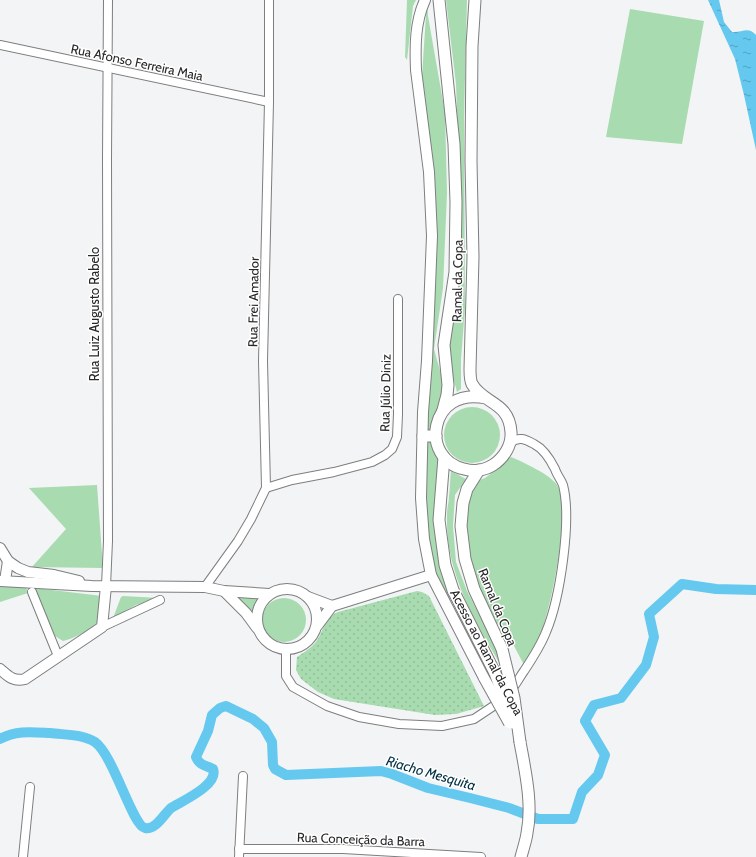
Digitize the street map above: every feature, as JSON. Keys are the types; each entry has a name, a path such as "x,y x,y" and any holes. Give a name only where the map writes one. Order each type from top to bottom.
{"main road":[{"name":"Ramal da Copa","path":"439,0 454,144 456,202 455,272 444,345 448,395 441,415"},
{"name":"Ramal da Copa","path":"474,0 471,161 473,257 470,369 472,384 486,398 496,403 504,411 509,421 511,432 510,443"},
{"path":"486,398 467,396 448,406 441,415 437,425 436,436 438,447 444,457 451,464 470,471 490,467 499,461 506,453 510,443"},
{"path":"423,436 436,436"},
{"path":"444,457 439,520 445,565 453,590 495,673 520,742 527,780 528,804 528,832 521,857"},
{"name":"Ramal da Copa","path":"479,470 468,489 463,504 461,526 465,560 474,589 502,649 514,698 520,742"}],"street":[{"name":"Rua Luiz Augusto Rabelo","path":"102,627 108,541 108,0"},
{"name":"Rua Frei Amador","path":"205,587 238,541 251,519 266,488 264,361 269,102 269,0"},
{"name":"Ramal da Copa","path":"425,0 417,30 416,70 428,172 432,236 423,436 422,498 424,539 431,575"},
{"name":"Rua Afonso Ferreira Maia","path":"0,45 269,102"},
{"name":"Rua Júlio Diniz","path":"266,488 292,480 334,472 372,462 385,456 392,449 397,437 398,299"},
{"path":"286,650 286,676 293,687 327,706 359,717 399,724 442,726 474,719 495,705 513,688 532,659 546,632 555,605 564,555 566,502 563,484 550,459 538,446 522,438 515,439 510,443"},
{"path":"0,548 8,561 18,568 28,572 54,575 71,579 92,586"},
{"path":"8,561 3,581 92,586 205,587 224,591 269,594"},
{"path":"224,591 246,614 264,639 271,646 286,650 299,647 307,642 332,606 431,575"},
{"name":"Acesso ao Ramal da Copa","path":"431,575 484,678 520,742"},
{"path":"258,631 256,621 257,611 262,601 269,594 278,590 289,589 299,591 308,597 332,606"},
{"path":"32,592 58,656"},
{"path":"308,597 314,606 317,615 317,626"},
{"path":"0,668 10,678 20,681 25,679 102,627 160,600"},
{"path":"239,853 243,776"},
{"path":"23,857 30,787"},
{"name":"Rua Conceição da Barra","path":"239,853 343,849 481,857"}],"green space":[{"path":"407,0 416,0 413,6 407,60 405,57"},
{"path":"427,0 428,16 445,113 447,193 443,288 434,349 442,378 442,402 432,419 431,445 440,458 436,537 450,601 485,663 487,671 459,624 439,584 430,546 424,494 431,326 421,91"},
{"path":"446,0 467,0 464,117 465,308 461,359 461,389 457,392 449,361 448,337 460,279 458,139 456,84"},
{"path":"630,9 704,21 682,144 606,137"},
{"path":"466,407 478,407 488,411 496,419 500,429 500,441 496,451 488,459 478,463 466,463 456,459 448,451 444,441 444,429 448,419 456,411"},
{"path":"511,457 536,469 554,481 561,497 561,535 550,602 539,637 524,665 513,644 510,645 484,597 477,581 468,548 468,511 471,492 478,481 488,476"},
{"path":"451,471 466,479 455,495 453,526 456,562 467,591 494,644 504,671 464,596 451,557 447,514"},
{"path":"97,485 103,568 32,567 66,529 29,488"},
{"path":"0,587 26,587 28,593 0,602"},
{"path":"35,588 102,596 101,613 98,622 78,635 63,641 55,636"},
{"path":"417,591 429,596 484,706 456,714 435,715 334,699 318,692 301,679 296,670 297,657 315,643 329,618 338,612"},
{"path":"227,592 266,595 258,607 255,621"},
{"path":"121,597 159,598 136,605 113,618"},
{"path":"280,598 288,598 293,599 300,604 305,611 305,629 300,636 293,641 280,642 272,639 265,632 262,624 262,616 265,608 272,601"}],"water":[{"path":"708,0 719,0 724,22 732,32 748,30 756,35 756,150 735,59"}],"waterway":[{"name":"Riacho Mesquita","path":"0,739 12,734 37,732 79,736 95,742 109,761 134,815 140,824 145,828 153,827 171,808 191,797 211,781 213,769 201,764 196,757 208,731 212,715 220,708 226,706 253,719 264,728 272,742 273,765 275,769 286,775 381,771 428,788 509,808 538,819 573,819 582,792 598,775 605,755 585,721 594,705 621,698 646,665 654,637 649,614 682,584 716,589 756,590"}]}
